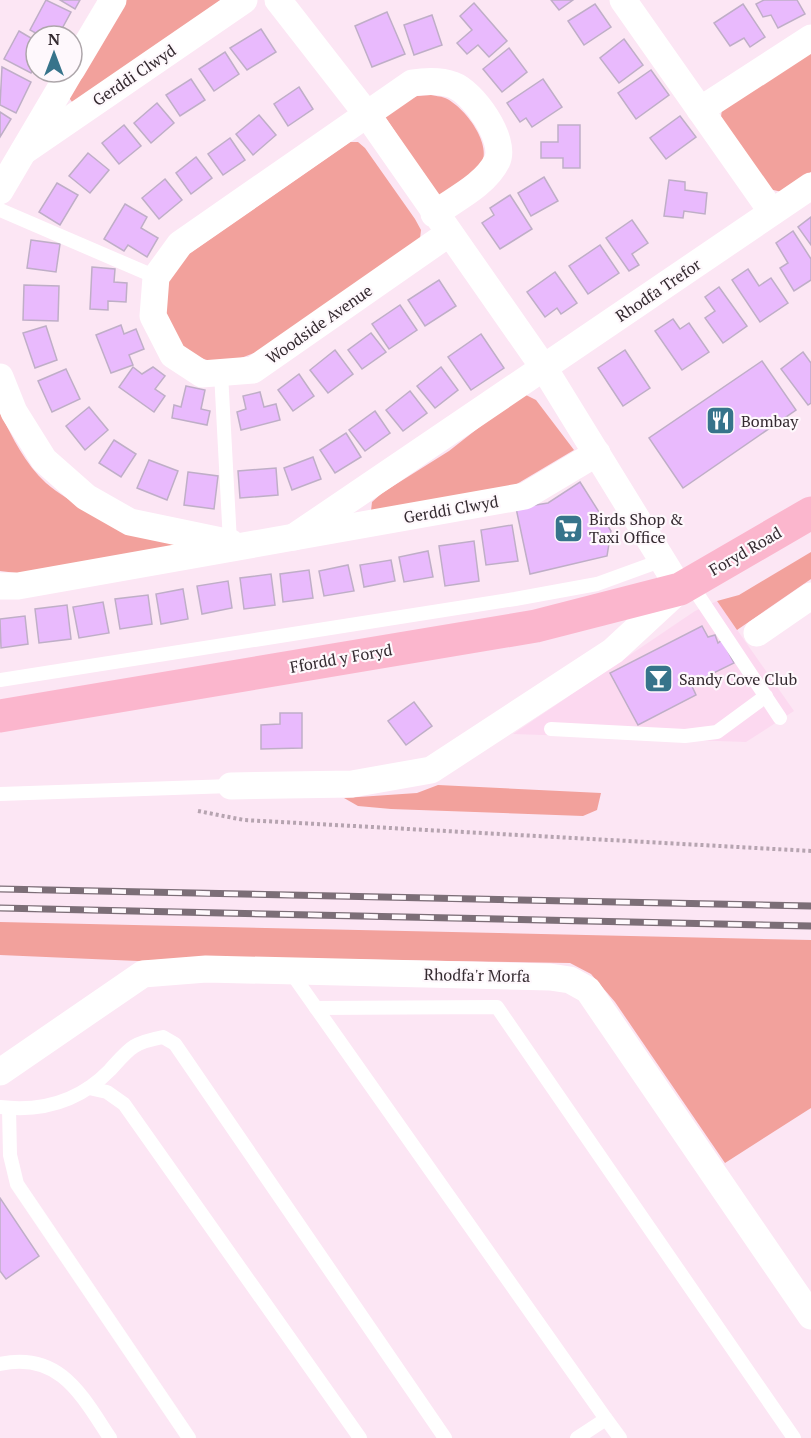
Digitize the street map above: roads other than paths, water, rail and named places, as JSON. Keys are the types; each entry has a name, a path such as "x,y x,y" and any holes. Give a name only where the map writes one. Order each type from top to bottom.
{"main road":[{"name":"Foryd Road","path":"685,586 811,513"},
{"name":"Ffordd y Foryd","path":"0,716 536,626 685,586"}],"street":[{"name":"Gerddi Clwyd","path":"84,48 113,0"},
{"name":"Gerddi Clwyd","path":"24,151 244,0"},
{"path":"231,786 352,784 431,770 614,651 685,586 663,561 544,368 441,224 366,113 278,0"},
{"path":"623,0 772,212"},
{"path":"700,110 811,38"},
{"name":"Woodside Avenue","path":"429,81 455,85 483,112 498,144 498,158 488,176 441,224 253,370 202,374 173,355 153,316 156,277 180,244 366,113 412,82 429,81"},
{"name":"Gerddi Clwyd","path":"0,191 63,84"},
{"name":"Rhodfa Trefor","path":"544,368 811,186"},
{"name":"Gerddi Clwyd","path":"294,537 544,368"},
{"path":"0,377 14,412 44,460 86,497 130,522 239,544"},
{"name":"Gerddi Clwyd","path":"0,586 18,586 239,544 294,537 525,496 597,453"},
{"path":"758,633 811,596"},
{"name":"Rhodfa'r Morfa","path":"0,1072 143,974 206,969 550,977 570,980 588,990 811,1316"}],"lane":[{"path":"0,210 156,277"},
{"path":"221,373 239,544"},
{"path":"762,542 811,527"},
{"path":"0,680 515,599 597,584 663,561"},
{"path":"685,586 780,718"},
{"path":"551,729 686,736 717,732 766,696"},
{"path":"0,794 231,786"},
{"path":"290,971 620,1438"},
{"path":"316,1008 497,1007 794,1438"},
{"path":"189,1438 17,1184 10,1155 5,1107 20,1110 63,1103 89,1088 124,1052 143,1041 163,1037 175,1044 445,1438"},
{"path":"89,1088 107,1092 124,1104 360,1438"},
{"path":"0,1364 31,1363 56,1370 73,1384 111,1438"},
{"path":"577,1438 606,1419"}],"railway":[{"path":"0,889 811,906"},
{"path":"0,908 811,926"}],"place":[{"name":"Bombay","path":"720,421"},
{"name":"Birds Shop & Taxi Office","path":"568,528"},
{"name":"Sandy Cove Club","path":"658,679"}]}
